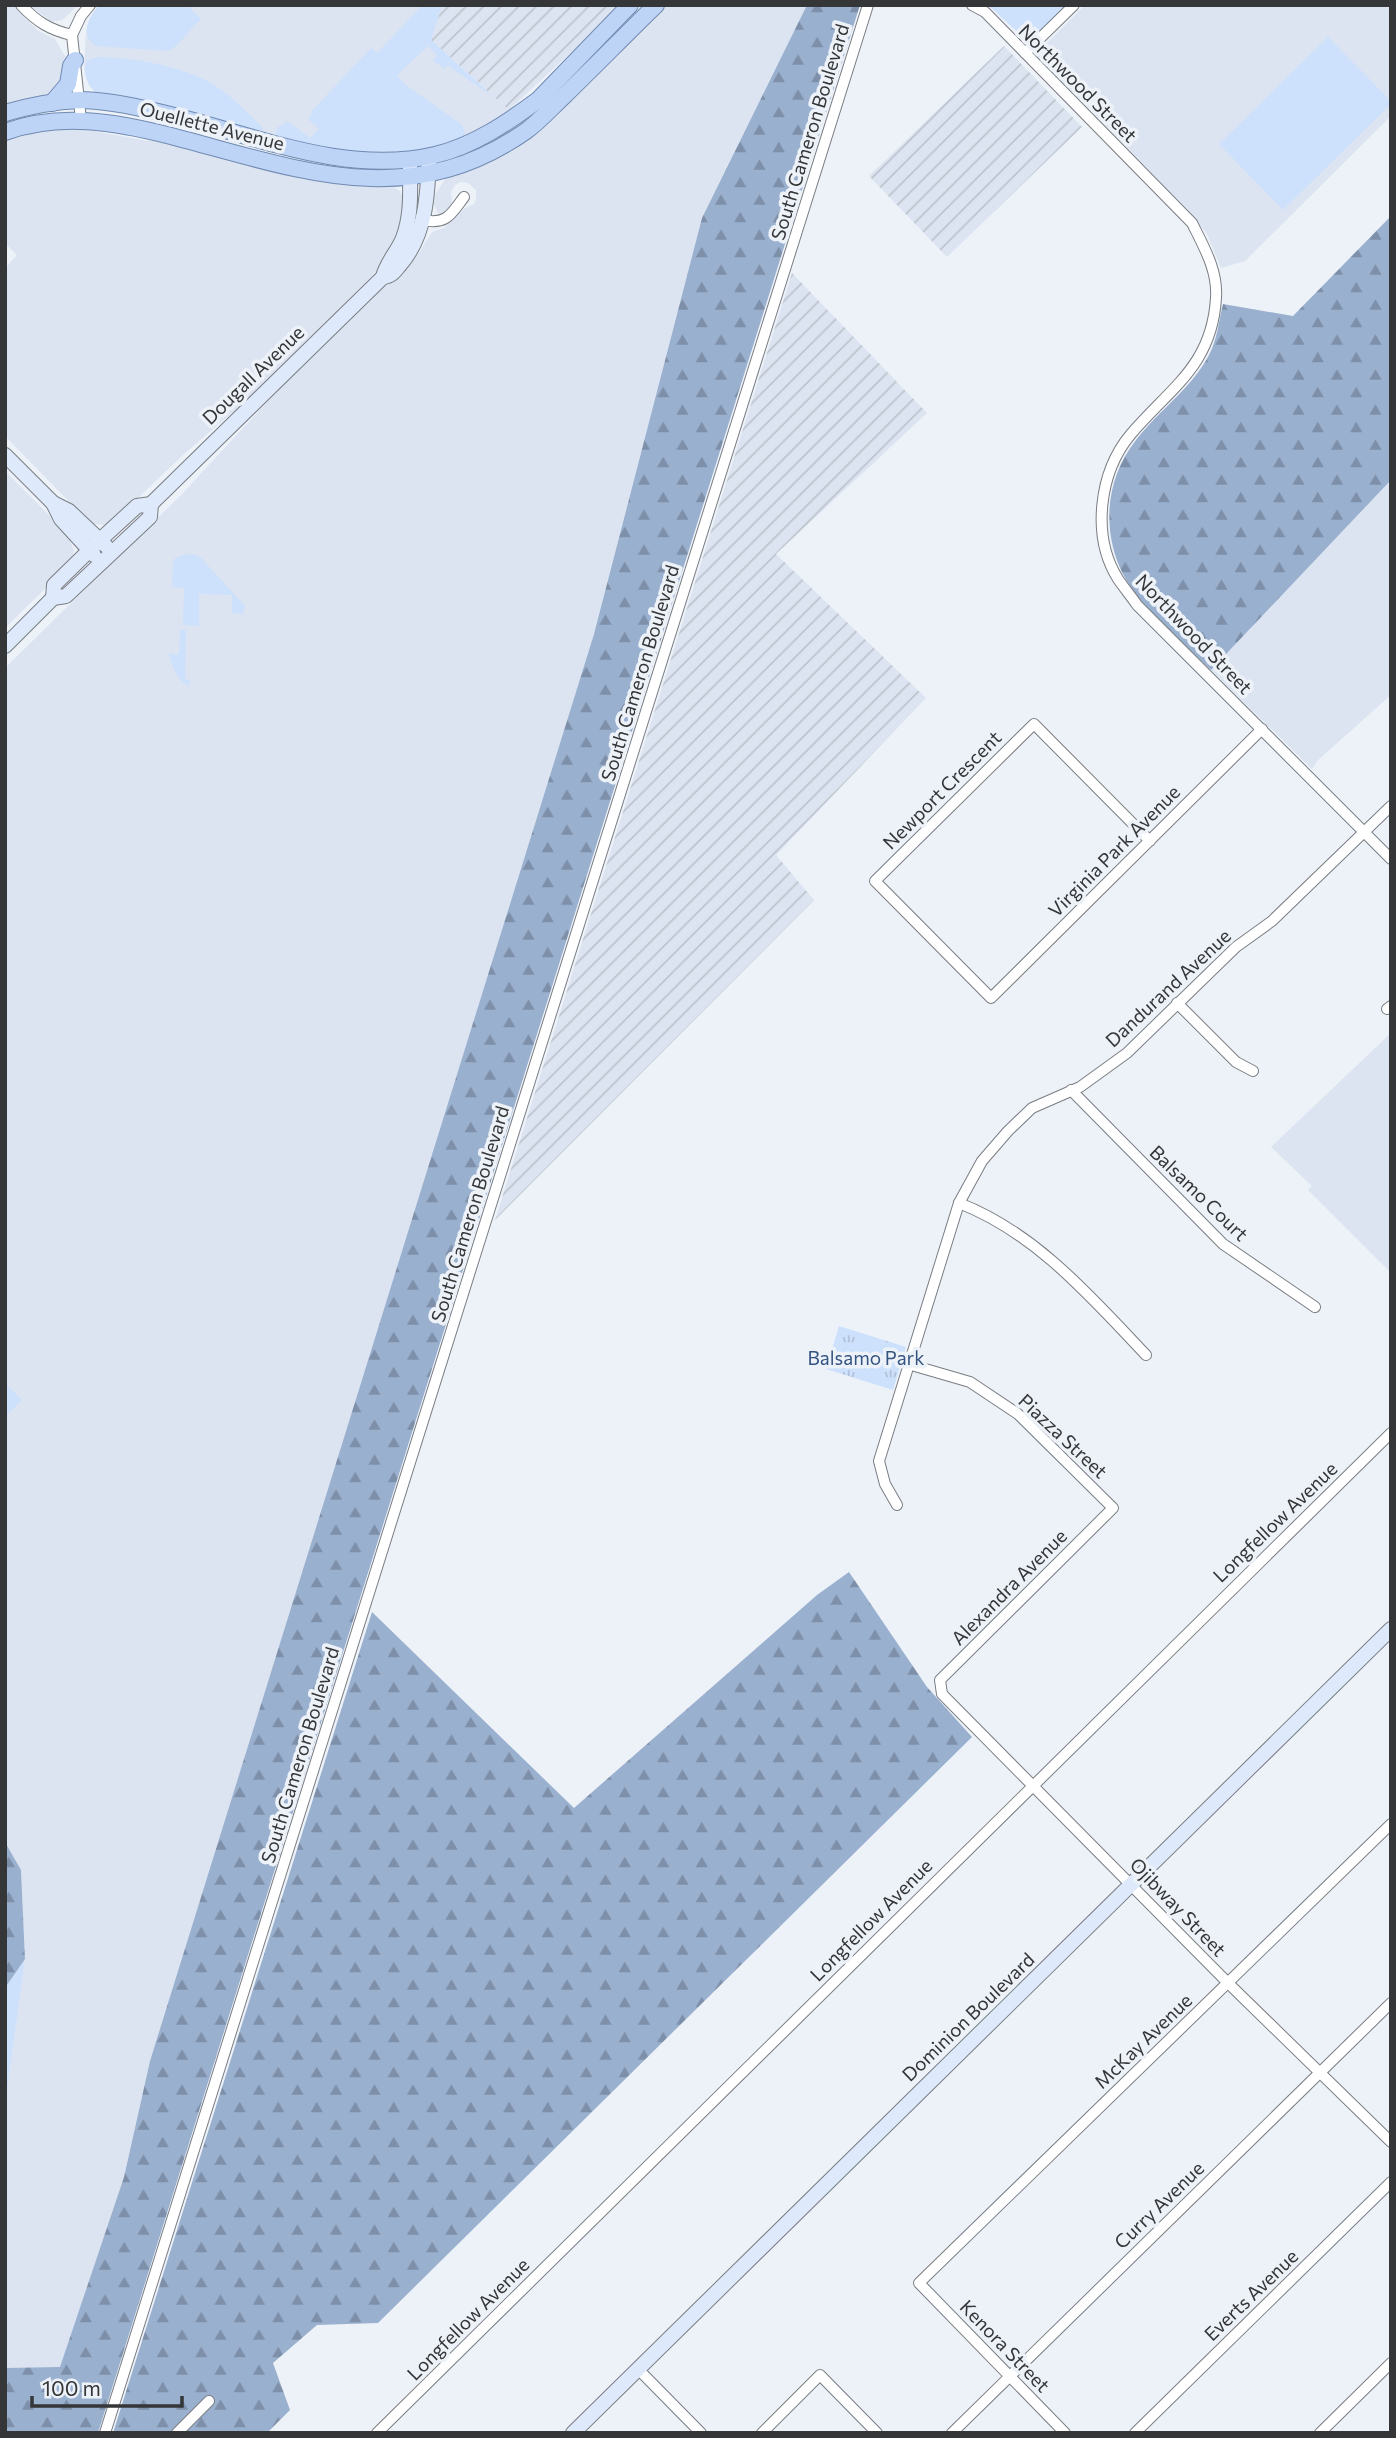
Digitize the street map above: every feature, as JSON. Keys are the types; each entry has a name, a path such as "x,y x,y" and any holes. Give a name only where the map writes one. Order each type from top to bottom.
{"main road":[{"path":"410,159 462,146 494,131 524,110 538,100 630,5"},
{"path":"410,178 452,168 487,155 529,129 656,5"},
{"path":"52,103 68,84 71,66 75,60"},
{"name":"Ouellette Avenue","path":"5,113 80,100 150,110 325,155 355,160 410,159"},
{"name":"Ouellette Avenue","path":"5,132 47,121 81,120 152,131 319,174 355,179 410,178"}],"street":[{"path":"21,5 35,20 52,30 72,35"},
{"path":"81,120 72,35 90,5"},
{"name":"South Cameron Boulevard","path":"105,2433 868,5"},
{"name":"Northwood Street","path":"972,5 985,12 1192,223 1212,262 1217,297 1210,333 1198,360 1183,382 1130,435 1113,461 1103,495 1102,527 1106,552 1117,578 1137,605 1391,859"},
{"path":"1025,53 1074,5"},
{"name":"Dougall Avenue","path":"383,277 391,276 404,261 414,246 424,220 429,156"},
{"name":"Dougall Avenue","path":"53,598 54,585 95,545 137,506 151,504 383,277 408,222 410,159"},
{"path":"424,220 435,223 446,219 464,197"},
{"path":"5,455 53,503 69,511 95,545 101,563"},
{"name":"Dougall Avenue","path":"5,646 53,598 66,596 150,517 151,504"},
{"path":"95,545 112,552"},
{"name":"Newport Crescent","path":"991,998 874,881 1034,724 1150,841"},
{"name":"Virginia Park Avenue","path":"991,998 1262,729"},
{"name":"Dandurand Avenue","path":"897,1505 885,1484 879,1461 959,1203 982,1161 1032,1108 1080,1087 1126,1054 1236,947 1272,921 1391,806"},
{"path":"1177,1003 1236,1062 1253,1071"},
{"name":"Balsamo Court","path":"1071,1090 1223,1244 1315,1307"},
{"path":"959,1203 1027,1240 1067,1272 1146,1354"},
{"name":"Piazza Street","path":"908,1364 970,1382 1018,1414 1114,1508"},
{"name":"Longfellow Avenue","path":"377,2433 1391,1433"},
{"name":"Alexandra Avenue","path":"942,1695 940,1680 1114,1508"},
{"name":"Dominion Boulevard","path":"573,2433 1391,1629"},
{"name":"Ojibway Street","path":"942,1695 1228,1983 1391,2142"},
{"name":"McKay Avenue","path":"919,2283 1391,1824"},
{"name":"Curry Avenue","path":"952,2433 1391,2003"},
{"name":"Everts Avenue","path":"1135,2433 1391,2182"},
{"name":"Kenora Street","path":"919,2283 1065,2433"},
{"path":"1320,2433 1391,2363"},
{"path":"638,2369 701,2433"},
{"path":"762,2433 820,2375 877,2433"},
{"path":"177,2433 209,2401"}],"shaded area":[{"path":"5,5 13,5 37,30 55,39 66,58 65,81 52,96 5,108"},
{"path":"29,5 78,5 64,19 51,21"},
{"path":"99,5 442,5 431,40 509,110 476,131 432,147 311,146 95,92 89,86 84,68 86,31"},
{"path":"442,5 622,5 509,110 431,40"},
{"path":"663,5 807,5 702,218 594,634 150,2061 124,2177 60,2368 5,2368 5,2105 25,1958 21,1870 5,1842 5,668 182,494 270,399 418,254 432,232 444,228 465,208 474,204 476,190 468,183 461,182 455,185 451,192 452,203 447,211 442,215 438,213 433,203 435,194 446,178 474,167"},
{"path":"1085,5 1391,5 1391,116 1245,261 1221,268 1207,234 1190,212 1036,54"},
{"path":"1004,46 1082,127 947,257 869,176"},
{"path":"77,128 148,141 169,141 326,182 393,187 400,191 403,197 400,228 381,265 369,279 242,404 107,525 93,524 86,519 5,436 5,268 17,255 5,243 5,141 42,131"},
{"path":"792,273 927,413 776,554 926,698 776,855 814,900 495,1220"},
{"path":"5,471 68,534 74,551 71,562 64,570 5,628"},
{"path":"1391,480 1391,695 1317,761 1312,769 1211,670"},
{"path":"1391,1033 1391,1273 1308,1190 1312,1186 1271,1147"}],"green space":[{"path":"99,5 187,5 201,19 168,51 96,46 88,36 87,25"},
{"path":"423,5 442,5 431,40 495,98 447,65 444,69 433,60 437,55 428,46 397,75 407,86 461,124 464,136 426,148 386,154 325,149 294,142 276,134 277,128 287,121 310,138 319,129 308,119 312,115 310,113 371,48 377,53"},
{"path":"807,5 860,5 98,2433 5,2433 5,2368 60,2367 124,2177 150,2061 594,634 702,218"},
{"path":"988,5 1068,5 1033,38 1024,38"},
{"path":"1328,37 1391,104 1283,210 1219,144"},
{"path":"97,57 154,63 196,76 231,97 263,131 100,96 89,85 85,71 87,61"},
{"path":"1391,216 1391,480 1211,670 1152,613 1124,576 1112,542 1110,524 1110,506 1118,472 1136,440 1202,367 1214,343 1223,304 1293,316"},
{"path":"187,554 197,555 202,559 245,606 243,614 232,613 232,595 199,594 199,626 183,625 184,588 172,587 173,563 175,558"},
{"path":"180,629 186,630 185,679 190,680 189,687 176,673 169,653 179,655"},
{"name":"Balsamo Park","path":"839,1326 906,1347 893,1390 826,1369"},
{"path":"5,1383 22,1400 5,1417"},
{"path":"849,1572 927,1687 972,1737 378,2323 317,2325 273,2363 290,2410 267,2433 113,2433 372,1612 574,1808 817,1595"},
{"path":"5,1842 21,1870 25,1959 5,1988"},
{"path":"25,1959 5,2105 5,1988"}]}
